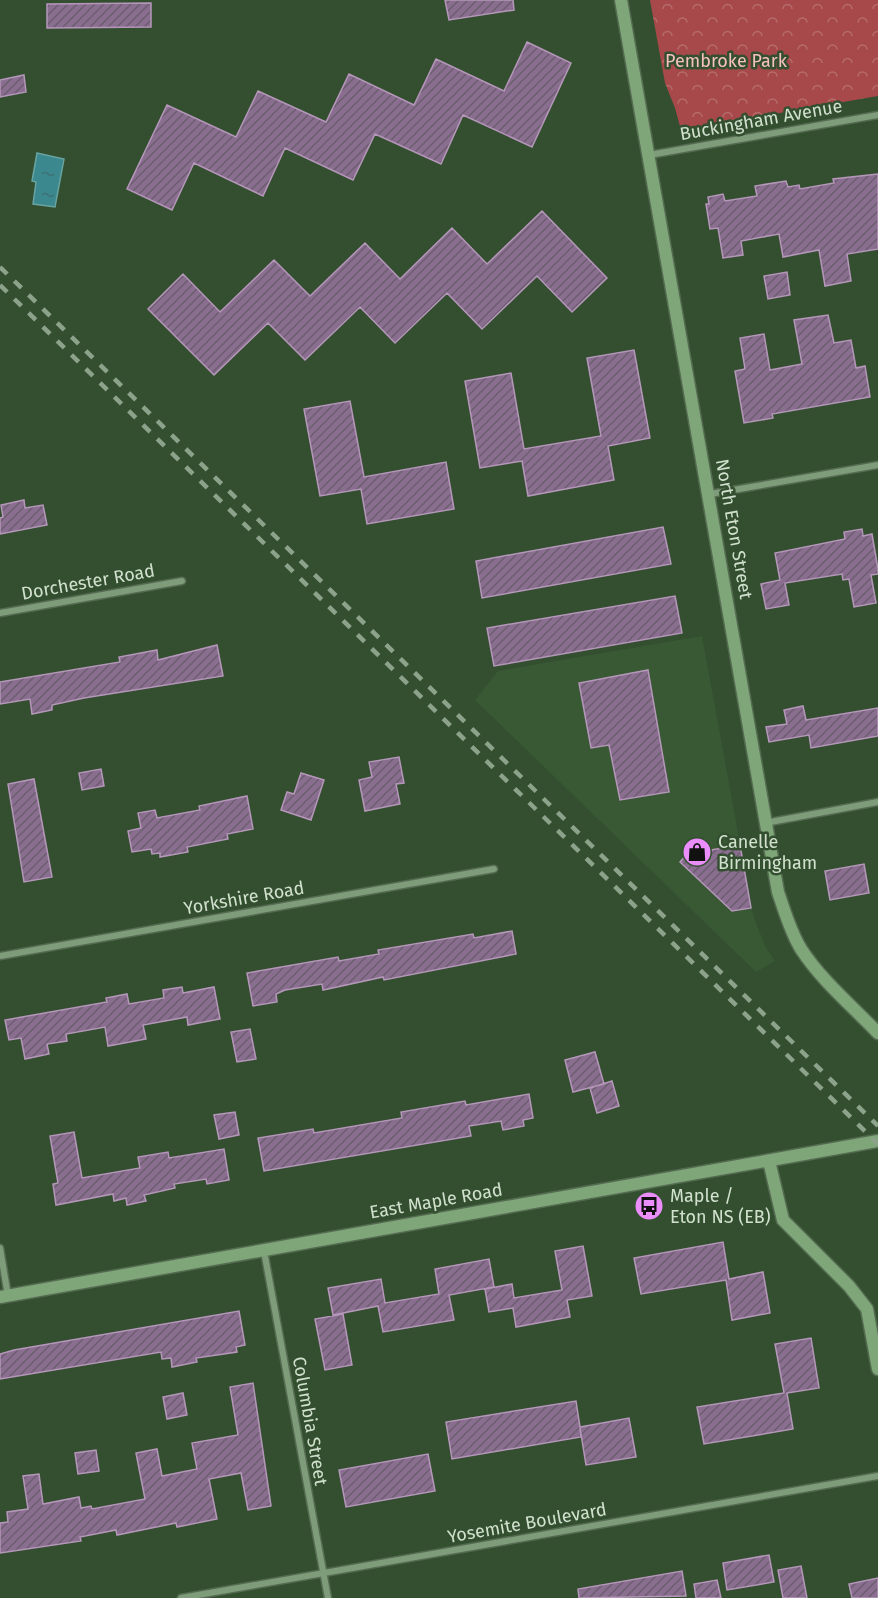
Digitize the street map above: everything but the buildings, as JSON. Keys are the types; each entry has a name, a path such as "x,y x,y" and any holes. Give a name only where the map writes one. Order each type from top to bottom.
{"street":[{"name":"North Eton Street","path":"621,0 710,494 747,707 764,823 778,892 789,926 802,950 822,975 878,1033"},
{"name":"Buckingham Avenue","path":"649,155 878,115"},
{"path":"710,494 878,465"},
{"name":"Dorchester Road","path":"0,613 182,581"},
{"path":"764,823 878,802"},
{"name":"Yorkshire Road","path":"0,956 494,869"},
{"name":"East Maple Road","path":"4,1297 878,1141"},
{"path":"769,1161 783,1220 849,1286 867,1309 878,1369"},
{"path":"0,1248 4,1297"},
{"name":"Columbia Street","path":"264,1250 328,1598"},
{"name":"Yosemite Boulevard","path":"181,1598 878,1476"}],"shaded area":[{"path":"702,636 753,915 765,946 775,961 756,972 475,700 498,671"}],"green space":[{"name":"Pembroke Park","path":"650,0 878,0 878,96 681,130 665,83"}],"water":[{"path":"37,153 64,159 55,207 33,204 36,182 32,181"}],"railway":[{"path":"0,267 878,1126"},
{"path":"0,285 878,1144"}],"place":[{"name":"Canelle Birmingham","path":"697,852"},
{"name":"Maple / Eton NS (EB)","path":"649,1206"}]}
